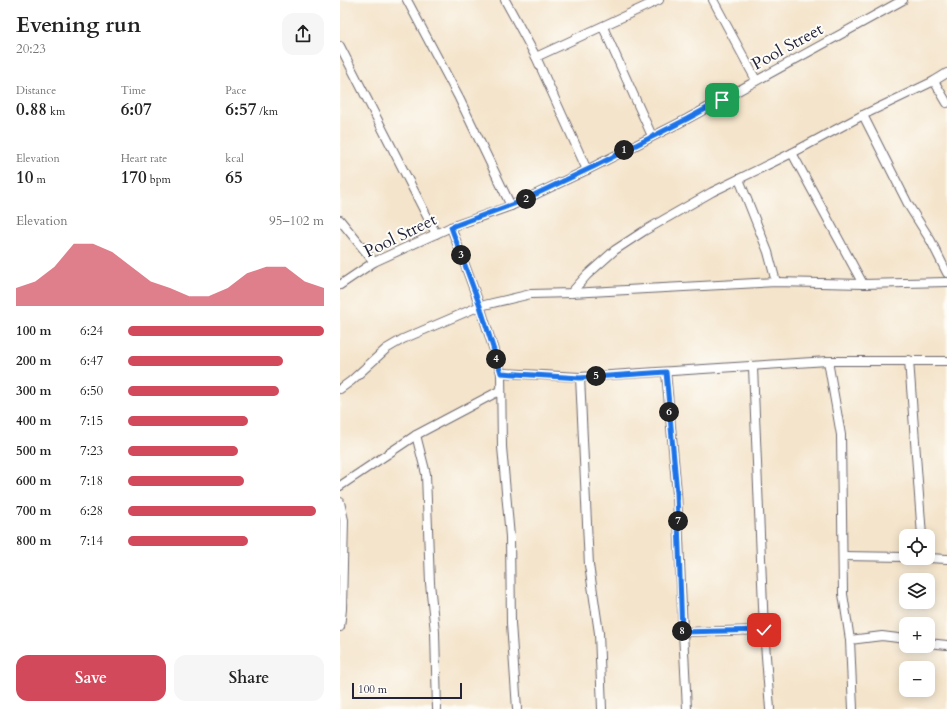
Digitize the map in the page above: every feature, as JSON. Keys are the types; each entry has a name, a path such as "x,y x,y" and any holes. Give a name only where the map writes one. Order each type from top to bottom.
{"street":[{"path":"407,0 459,98 511,206"},
{"path":"505,0 536,57 587,170"},
{"path":"536,57 659,0"},
{"path":"713,0 756,80"},
{"name":"Pool Street","path":"340,285 374,262 451,227 511,206 587,170 687,119 888,4 903,0"},
{"path":"603,26 652,136"},
{"path":"340,46 436,234"},
{"path":"571,293 587,275 615,250 638,235 712,192 792,153 863,115 934,81 947,73"},
{"path":"934,81 947,103"},
{"path":"863,115 909,206 931,241 947,273"},
{"path":"792,153 863,284"},
{"path":"739,179 768,252 776,282"},
{"path":"340,220 374,262"},
{"path":"451,227 480,306 501,373 502,447 510,537 511,623 517,709"},
{"path":"340,389 351,382 386,349 403,339 480,306 530,294 776,282 863,284 947,282"},
{"path":"909,360 921,529"},
{"path":"501,373 580,378 828,361 947,361"},
{"path":"828,361 841,435 843,594 850,640 853,709"},
{"path":"753,367 764,630 770,709"},
{"path":"666,372 677,493 682,632 687,709"},
{"path":"580,378 589,566 599,633 602,709"},
{"path":"340,486 416,434 501,390"},
{"path":"416,434 426,474 430,583 435,632 436,709"},
{"path":"340,502 344,520 342,609 340,628"},
{"path":"842,556 899,557"},
{"path":"935,558 947,559"},
{"path":"682,632 764,630"},
{"path":"850,640 882,636 899,638"},
{"path":"935,644 947,645"}],"route":[{"path":"722,100 593,167 511,206 451,227 480,306 501,373 580,378 645,372 666,372 677,493 682,632 764,630"}]}
